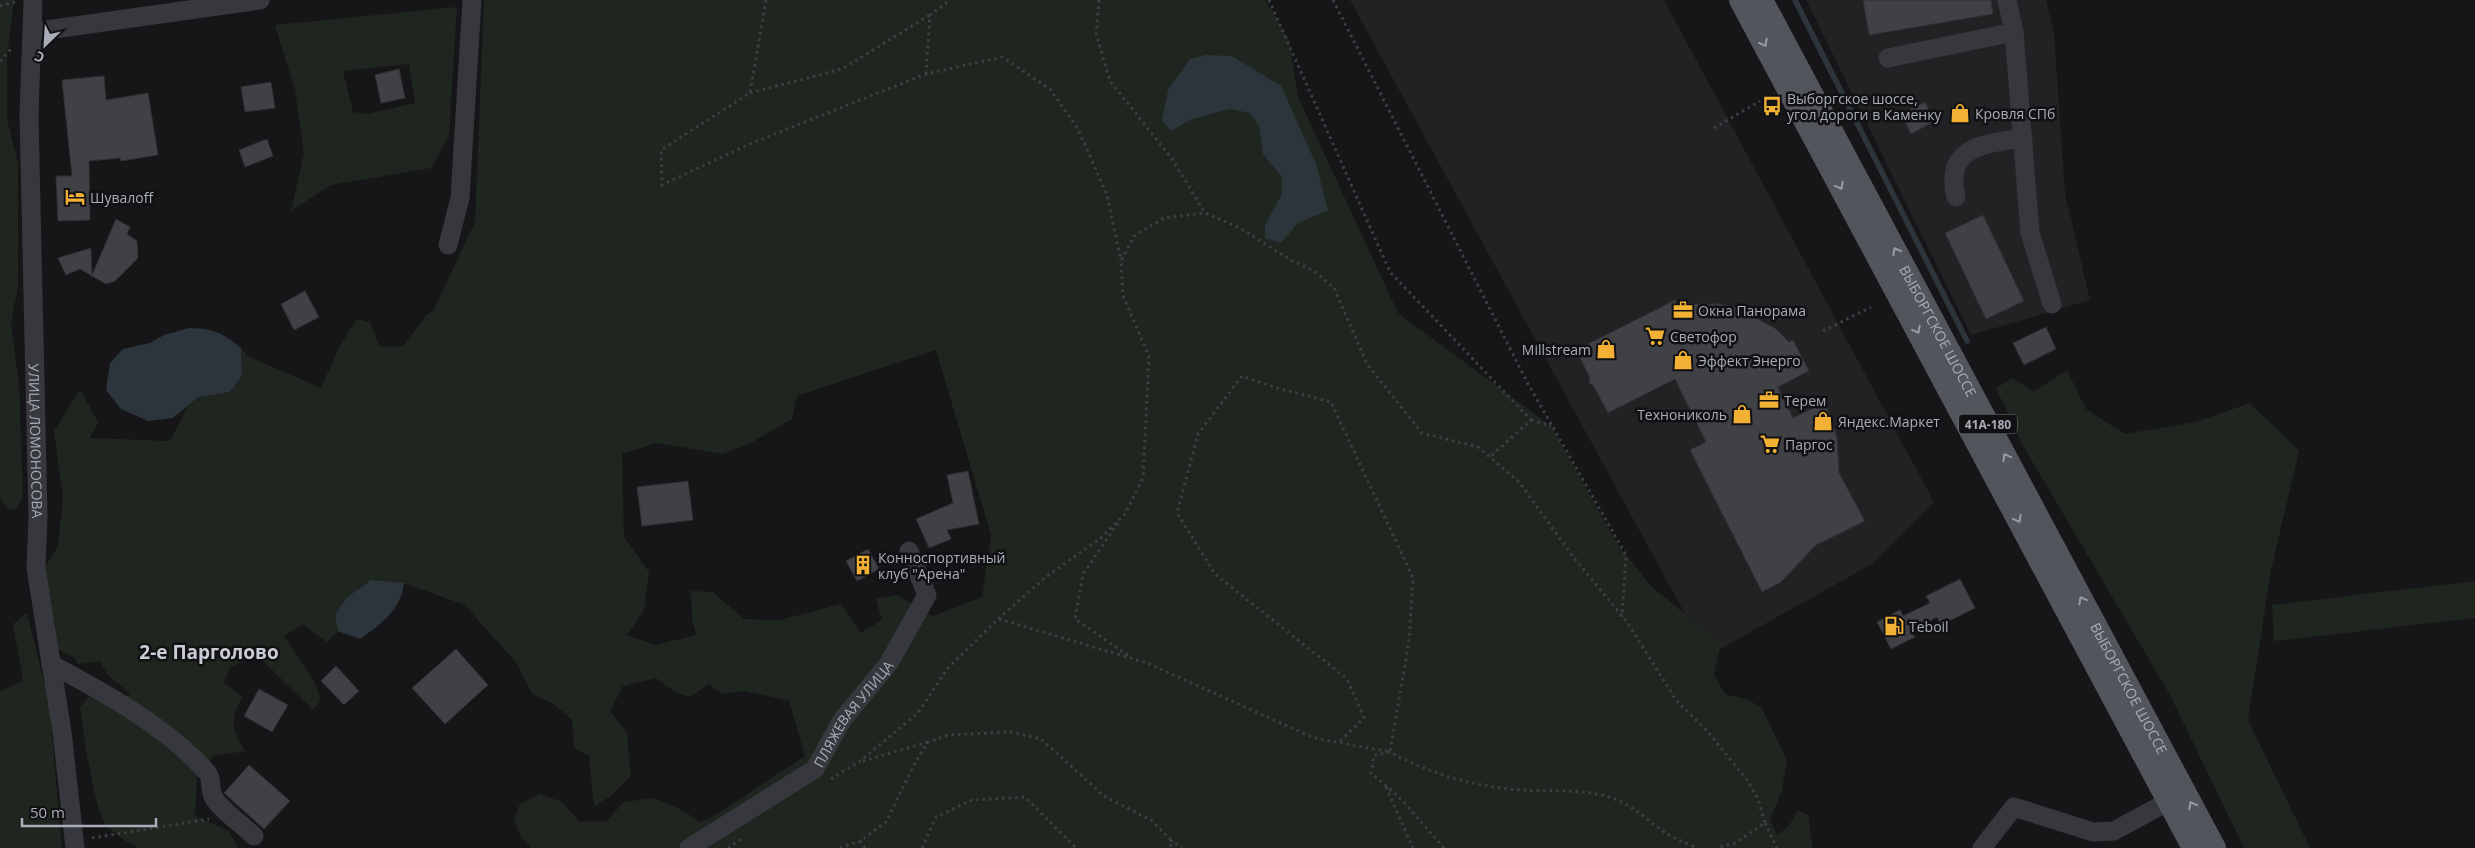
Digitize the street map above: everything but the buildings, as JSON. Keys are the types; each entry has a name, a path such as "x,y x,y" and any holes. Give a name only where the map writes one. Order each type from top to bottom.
{"main road":[{"name":"ВЫБОРГСКОЕ ШОССЕ","path":"1740,0 2193,848"},
{"name":"ВЫБОРГСКОЕ ШОССЕ","path":"1762,0 2214,848"}],"street":[{"name":"УЛИЦА ЛОМОНОСОВА","path":"33,0 29,115 38,516 36,568 62,732 74,845"},
{"path":"32,32 260,0"},
{"path":"448,245 460,198 472,0"},
{"path":"2007,0 2014,32 2030,233 2052,304"},
{"path":"1888,58 2014,32"},
{"path":"1956,197 1953,182 1955,169 1965,153 1982,144 2022,138"},
{"name":"ПЛЯЖЕВАЯ УЛИЦА","path":"688,848 815,769 842,720 889,663 927,595 909,552"},
{"path":"51,664 93,687 172,740 208,772 212,781 212,795 254,836"},
{"path":"1982,848 2014,807 2093,832 2114,831 2168,801"}],"path":[{"path":"0,6 20,0"},
{"path":"750,93 766,0"},
{"path":"950,0 842,70 750,93 661,150 662,185 752,143 926,74 1002,57 1050,89 1078,129 1107,195 1121,261 1122,296 1149,356 1143,478 1125,514 1082,574 1075,619 1132,658"},
{"path":"1099,0 1096,33 1110,81 1172,159 1205,213"},
{"path":"1269,0 1390,272 1531,420 1551,426"},
{"path":"1333,0 1551,426 1626,555 1622,617"},
{"path":"926,74 930,14"},
{"path":"1714,128 1760,101"},
{"path":"1121,261 1134,236 1164,218 1205,213 1240,228 1289,259 1314,271 1334,288 1367,364 1422,434 1478,447 1519,482 1574,558 1622,617 1676,700 1707,731 1748,781 1758,799 1765,823 1777,848"},
{"path":"1823,331 1872,306"},
{"path":"1338,743 1364,718 1347,678 1215,574 1177,513 1198,434 1242,376 1277,388 1331,402 1412,578 1409,641 1390,752"},
{"path":"1490,457 1531,420"},
{"path":"827,781 860,761 918,713 947,668 998,619 1046,578 1101,538 1125,514"},
{"path":"998,619 1147,663 1314,738 1390,752 1408,762 1443,775 1502,788 1586,792 1616,800 1670,835 1697,848"},
{"path":"860,761 949,735 1011,732 1041,739 1104,796 1151,820 1182,848"},
{"path":"840,848 860,841 886,822 915,763 928,742"},
{"path":"1390,752 1374,755 1371,773 1399,797 1444,848"},
{"path":"1385,785 1413,848"},
{"path":"922,848 936,817 972,800 1025,797 1076,848"},
{"path":"74,845 232,815"},
{"path":"1716,848 1735,843 1765,823"},
{"path":"728,848 743,838"},
{"path":"1170,839 1171,848"},
{"path":"860,841 865,848"}],"shaded area":[{"path":"0,0 14,0 7,57 7,119 18,164 18,287 11,324 19,384 23,496 18,507 10,510 0,499"},
{"path":"484,0 1265,0 1289,40 1298,97 1398,313 1551,426 1616,542 1650,585 1721,644 1714,674 1725,694 1748,700 1761,707 1787,760 1782,790 1770,820 1778,835 1790,824 1798,810 1808,815 1813,848 531,848 520,836 514,819 520,804 540,794 562,802 580,822 606,821 624,802 653,798 684,811 699,822 711,818 805,756 789,701 744,691 722,694 709,684 690,697 676,693 656,678 623,686 610,711 627,733 631,776 611,796 594,806 589,756 574,748 572,720 554,704 532,694 517,664 465,605 409,585 371,580 346,598 335,615 338,631 327,642 303,624 284,636 314,681 321,700 313,710 257,655 230,667 224,683 242,697 235,712 234,724 237,736 245,751 214,756 197,778 195,816 229,831 239,848 139,848 126,841 110,830 102,818 90,770 80,707 91,695 119,702 130,694 107,674 100,661 77,664 76,659 56,648 55,623 43,570 58,546 63,498 54,431 80,389 98,422 90,438 170,441 187,408 199,397 230,392 242,376 241,348 248,356 321,388 339,347 357,319 370,322 380,347 403,346 426,315 433,311 475,222","holes":["936,350 991,535 982,597 933,616 897,595 876,599 882,620 861,633 841,604 780,620 744,619 713,592 691,591 692,619 696,635 655,645 627,635 644,610 649,572 624,537 622,454 657,443 723,454 754,441 792,419 797,396"]},
{"path":"1350,0 1664,0 1934,502 1872,564 1708,656"},
{"name":"Кровля СПб","path":"1806,0 2046,0 2054,33 2065,193 2090,300 1971,335"},
{"path":"457,7 449,136 431,168 331,185 291,211 304,153 295,90 275,25","holes":["409,64 415,103 367,114 353,112 343,71"]},
{"path":"1206,55 1232,56 1281,86 1316,164 1328,210 1298,223 1281,243 1265,238 1265,225 1282,194 1282,177 1263,154 1259,126 1250,113 1230,109 1192,119 1171,131 1162,121 1168,90 1190,59"},
{"path":"189,328 217,332 241,348 242,376 230,392 199,397 173,418 148,421 121,409 106,390 110,363 123,349 150,343 164,335"},
{"path":"2067,370 2086,409 2125,434 2196,422 2250,403 2299,451 2271,570 2248,720 2310,848 2244,848 2170,695 2022,444 1996,388 2013,378 2033,392"},
{"path":"371,580 404,583 399,601 394,609 389,616 360,639 338,631 335,615 346,598"},
{"path":"2475,581 2475,618 2274,641 2272,605"},
{"path":"27,613 49,703 62,848 0,848 0,691 23,681 13,624"}],"waterway":[{"path":"1795,0 1967,341"}],"place":[{"name":"Выборгское шоссе, угол дороги в Каменку","path":"1772,106"},
{"name":"Кровля СПб","path":"1960,113"},
{"name":"Шувалоff","path":"75,197"},
{"name":"Окна Панорама","path":"1683,310"},
{"name":"Светофор","path":"1655,336"},
{"name":"Millstream","path":"1606,349"},
{"name":"Эффект Энерго","path":"1683,360"},
{"name":"Терем","path":"1769,400"},
{"name":"Технониколь","path":"1742,414"},
{"name":"Яндекс.Маркет","path":"1823,421"},
{"name":"Паргос","path":"1770,444"},
{"name":"Конноспортивный клуб \"Арена\"","path":"863,565"},
{"name":"Teboil","path":"1894,626"}],"district":[{"name":"2-е Парголово","path":"209,652"}]}
